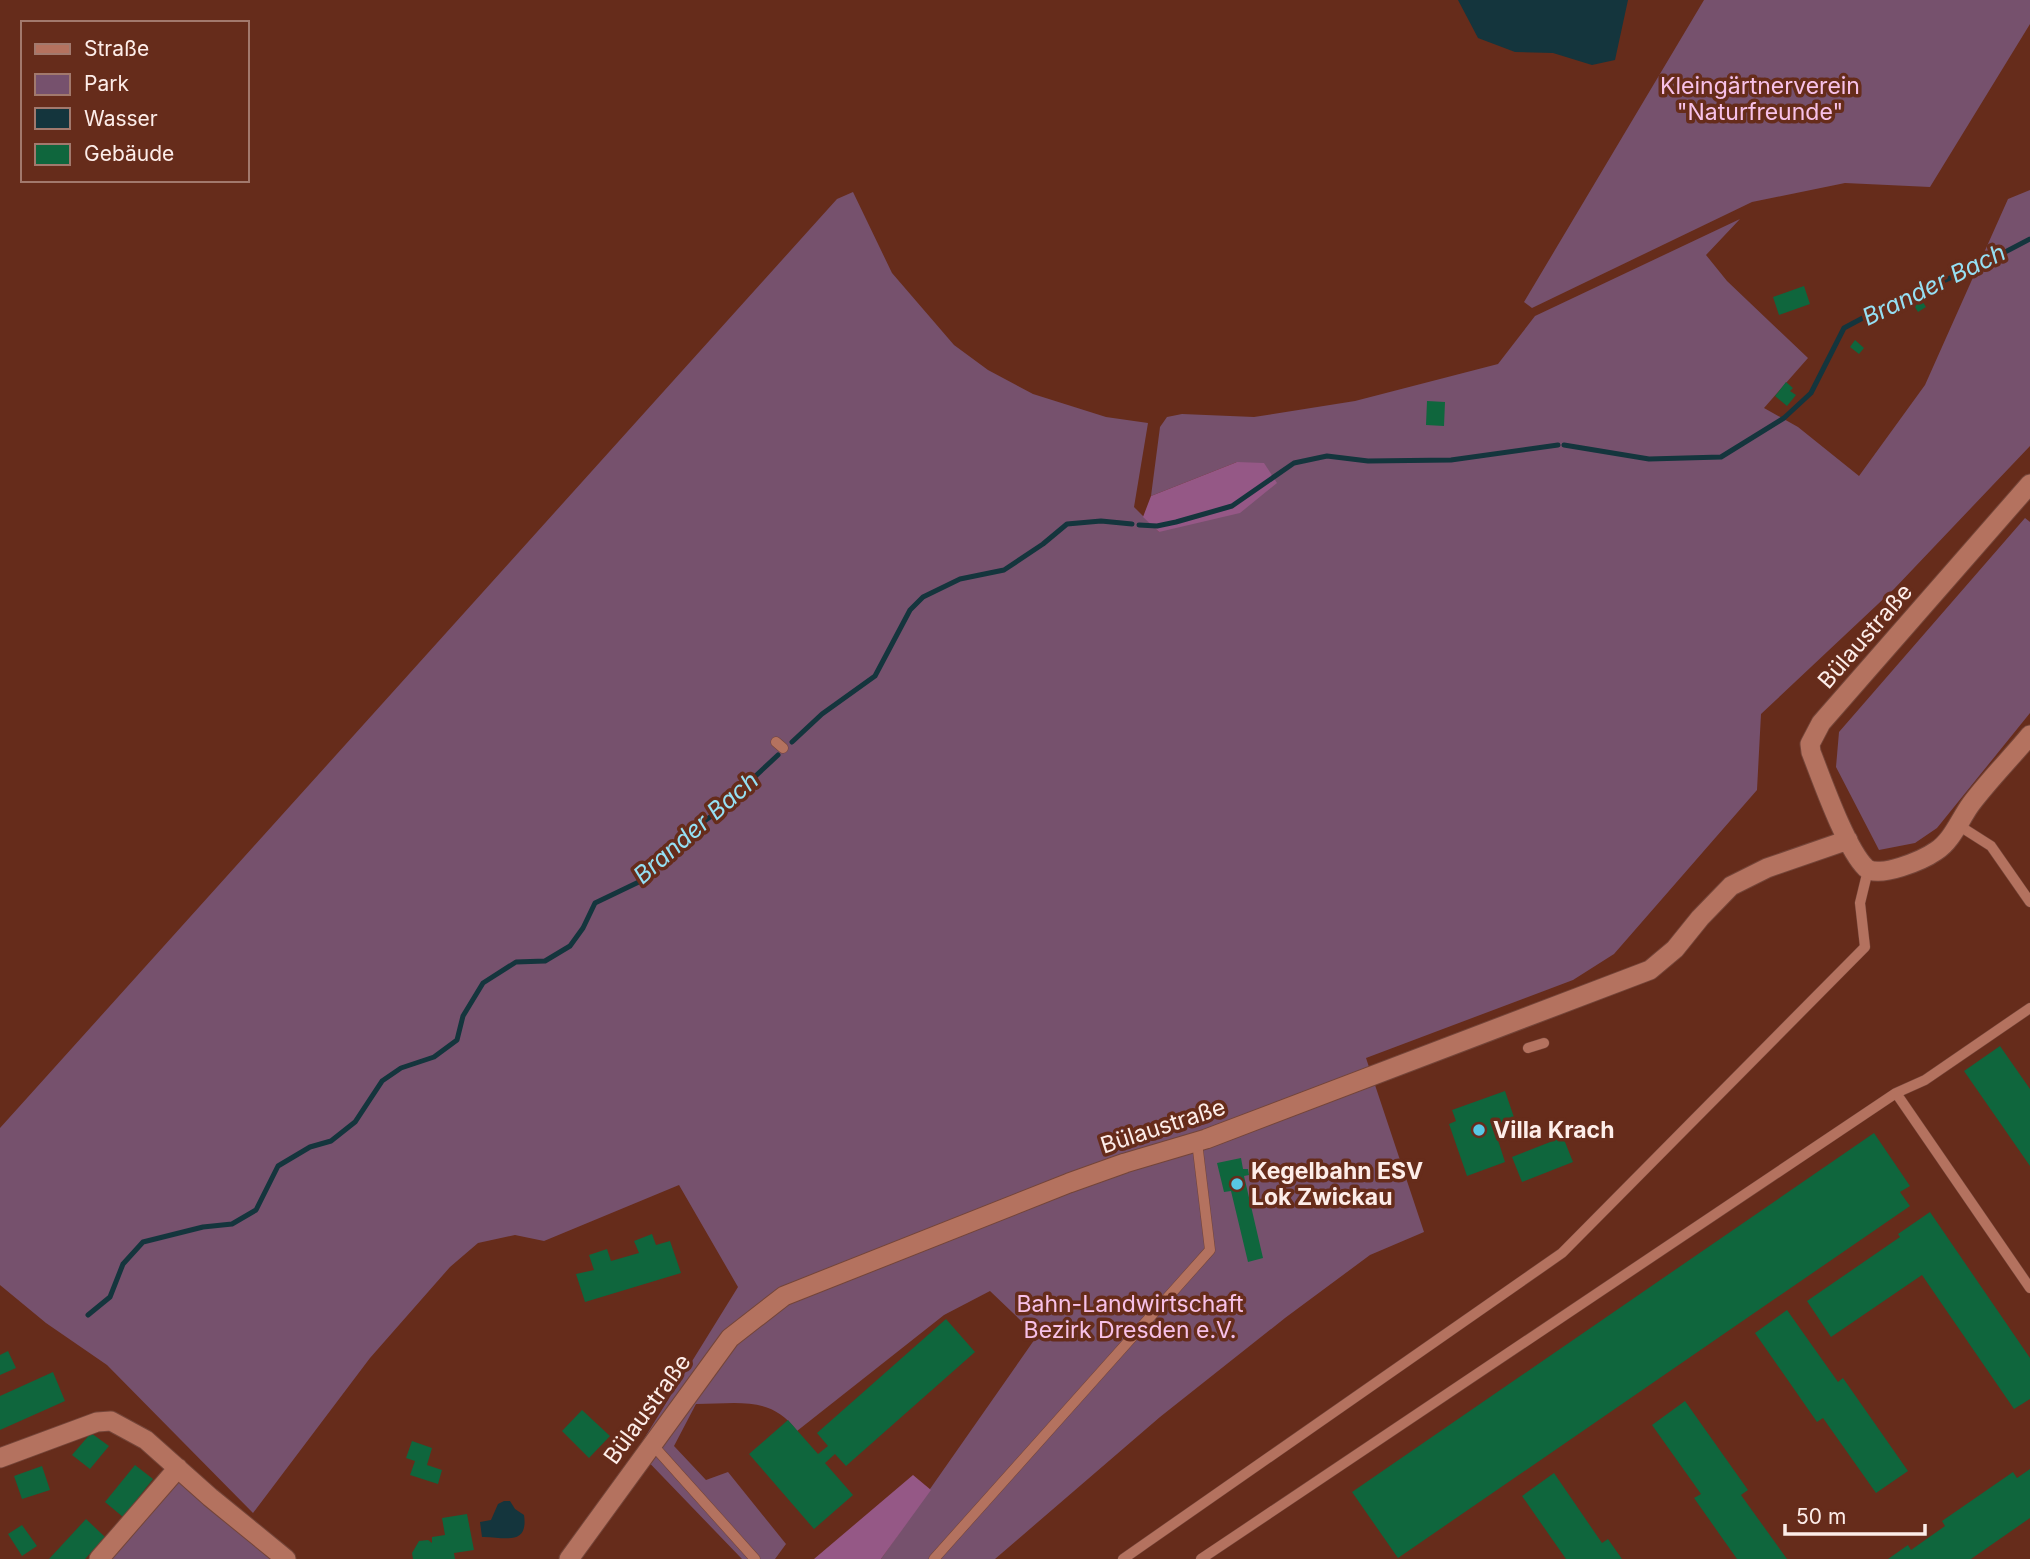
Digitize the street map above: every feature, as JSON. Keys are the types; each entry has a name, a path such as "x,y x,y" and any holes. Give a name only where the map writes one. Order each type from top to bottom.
{"street":[{"name":"Bülaustraße","path":"1868,870 1858,859 1848,840 1810,744 1821,723 2030,485"},
{"path":"1868,870 1880,872 1901,867 1938,850 1971,804 2030,734"},
{"name":"Bülaustraße","path":"569,1559 730,1338 784,1296 1069,1183 1197,1142 1650,970 1675,949 1731,886 1767,868 1848,840"},
{"path":"0,1458 96,1422 111,1421 146,1440 286,1559"},
{"path":"99,1559 178,1468"}],"lane":[{"path":"1958,825 1991,846 2030,902"},
{"path":"1123,1559 1562,1253 1865,947 1860,903 1868,870"},
{"path":"1201,1559 1896,1093 1925,1080 2030,1008"},
{"path":"1528,1048 1544,1043"},
{"path":"1896,1093 2030,1288"},
{"path":"934,1559 1210,1250 1197,1142"},
{"path":"652,1443 755,1559"}],"green space":[{"name":"Kleingärtnerverein \"Naturfreunde\"","path":"1704,0 2030,0 2030,24 1930,187 1845,183 1752,202 1532,308 1524,302"},
{"name":"Bahn-Landwirtschaft Bezirk Dresden e.V.","path":"2030,190 2030,446 1894,589 1761,714 1757,790 1614,954 1573,980 1366,1058 1424,1232 1370,1255 1285,1318 1160,1417 995,1559 881,1559 1037,1336 990,1291 944,1315 797,1431 776,1412 764,1407 739,1403 696,1404 674,1446 706,1480 728,1472 786,1544 775,1559 742,1559 637,1450 738,1287 679,1185 544,1241 515,1235 478,1243 450,1267 370,1358 253,1513 107,1365 46,1323 0,1285 0,1128 837,199 853,192 892,273 954,345 988,370 1033,394 1106,417 1148,423 1134,507 1159,532 1237,462 1151,496 1160,427 1167,417 1182,414 1254,417 1355,401 1498,364 1535,316 1740,219 1706,255 1727,281 1808,358 1764,408 1798,427 1859,476 1925,385 2008,199"},
{"path":"2025,518 2030,522 2030,713 1937,828 1915,843 1879,850 1836,767 1839,732"},
{"path":"179,1482 270,1559 111,1559"}],"shaded area":[{"path":"1237,462 1264,463 1277,483 1240,513 1159,532 1143,517 1151,496"},
{"path":"913,1475 931,1490 881,1559 814,1559"}],"water":[{"path":"1458,0 1628,0 1615,60 1592,65 1553,53 1515,52 1478,38"},
{"path":"510,1501 515,1509 524,1515 522,1532 512,1538 482,1537 480,1522 491,1520 498,1504"}],"building":[{"path":"1804,286 1810,304 1779,315 1773,297"},
{"path":"1918,294 1926,307 1918,312 1910,299"},
{"path":"1855,340 1864,348 1859,354 1850,347"},
{"path":"1786,382 1793,388 1790,391 1796,395 1787,406 1775,396"},
{"path":"1427,401 1445,402 1444,426 1426,425"},
{"path":"2000,1046 2030,1089 2030,1166 1964,1071"},
{"name":"Villa Krach","path":"1505,1091 1517,1126 1496,1134 1505,1162 1467,1176 1449,1124 1456,1121 1452,1110"},
{"path":"1874,1133 1910,1186 1900,1192 1910,1206 1398,1558 1352,1492"},
{"path":"1563,1137 1573,1162 1522,1182 1512,1157"},
{"path":"1241,1158 1243,1169 1248,1169 1249,1175 1244,1176 1263,1258 1248,1262 1231,1191 1224,1192 1217,1163"},
{"path":"1930,1212 2030,1358 2030,1399 2014,1409 1922,1275 1831,1337 1807,1301 1900,1237 1898,1234"},
{"path":"652,1234 656,1245 670,1241 681,1273 585,1302 576,1274 594,1270 589,1255 607,1249 611,1261 639,1253 634,1241"},
{"path":"1787,1310 1838,1382 1843,1378 1908,1471 1876,1493 1823,1418 1817,1422 1755,1333"},
{"path":"946,1319 975,1352 846,1466 835,1454 825,1463 853,1495 814,1529 749,1454 788,1420 818,1454 828,1446 817,1433"},
{"path":"8,1351 16,1368 0,1375 0,1355"},
{"path":"53,1372 65,1401 0,1430 0,1396"},
{"path":"1685,1401 1748,1490 1741,1495 1787,1559 1737,1559 1694,1498 1701,1494 1652,1425"},
{"path":"582,1410 610,1436 589,1458 562,1431"},
{"path":"91,1433 109,1446 90,1469 72,1455"},
{"path":"412,1441 432,1448 427,1465 442,1470 438,1484 410,1475 415,1461 406,1458"},
{"path":"135,1465 153,1479 123,1517 105,1502"},
{"path":"42,1466 50,1490 22,1499 14,1476"},
{"path":"2030,1469 2030,1518 1971,1559 1888,1559 1908,1545 1911,1550 1945,1526 1942,1521 2013,1472 2017,1478"},
{"path":"1554,1473 1602,1543 1608,1539 1622,1559 1566,1559 1522,1496"},
{"path":"467,1514 474,1550 454,1553 455,1559 413,1559 412,1553 419,1541 428,1540 432,1543 432,1537 445,1535 442,1518"},
{"path":"86,1519 105,1537 85,1559 49,1559"},
{"path":"22,1525 37,1546 22,1556 8,1534"}],"waterway":[{"name":"Brander Bach","path":"1564,445 1649,459 1721,457 1784,418 1811,393 1844,328 2030,239"},
{"name":"Brander Bach","path":"1139,525 1157,526 1232,506 1294,463 1327,456 1368,461 1451,460 1558,445"},
{"name":"Brander Bach","path":"792,742 822,714 875,676 910,610 923,597 960,579 1004,570 1067,524 1101,521 1132,524"},
{"name":"Brander Bach","path":"88,1315 110,1297 123,1264 143,1242 203,1227 232,1224 256,1210 278,1166 310,1147 331,1141 355,1122 382,1081 401,1068 434,1057 457,1040 463,1016 483,983 516,962 545,961 570,946 583,928 595,903 645,879 664,850 717,812 778,755"}],"place":[{"name":"Villa Krach","path":"1479,1130"},
{"name":"Kegelbahn ESV Lok Zwickau","path":"1237,1184"}]}
